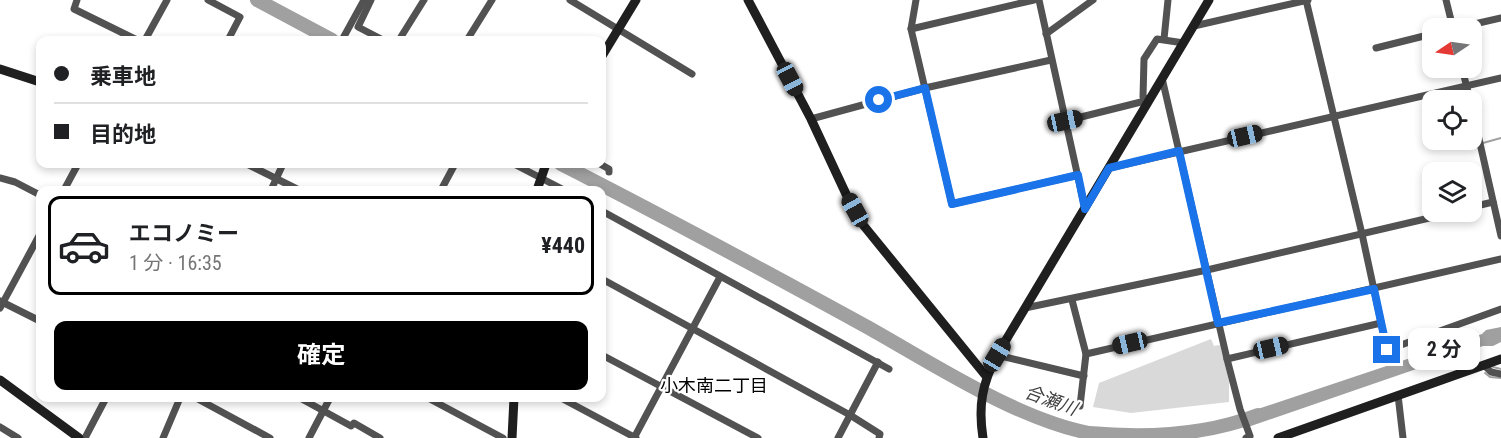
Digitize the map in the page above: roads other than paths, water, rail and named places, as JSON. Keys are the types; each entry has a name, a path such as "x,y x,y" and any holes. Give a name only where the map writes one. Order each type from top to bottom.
{"street":[{"path":"76,0 74,9 129,36"},
{"path":"147,36 167,0"},
{"path":"208,0 240,17 230,36"},
{"path":"344,36 364,0"},
{"path":"371,0 358,27 375,36"},
{"path":"402,36 424,0"},
{"path":"470,36 492,0"},
{"path":"570,0 692,74"},
{"path":"606,49 636,0"},
{"path":"748,0 864,226 986,376"},
{"path":"916,0 911,29 952,204 1078,175"},
{"path":"911,29 1037,0 1085,209"},
{"path":"1046,34 1093,0"},
{"path":"1164,39 1168,0"},
{"path":"983,438 981,403 986,376 1209,0"},
{"path":"1194,26 1307,0 1387,350 1501,309"},
{"path":"1446,0 1452,18"},
{"path":"1482,22 1501,18"},
{"path":"1376,48 1422,36"},
{"path":"1149,100 1143,98 1144,59 1157,39 1184,43"},
{"path":"811,119 925,88 1052,60"},
{"path":"0,69 36,81"},
{"path":"1162,78 1218,323 1247,436"},
{"path":"1465,78 1468,90"},
{"path":"1109,168 1501,78"},
{"path":"1065,121 1149,100"},
{"path":"1481,150 1501,236"},
{"path":"606,167 609,172"},
{"path":"66,186 76,168"},
{"path":"255,168 291,186"},
{"path":"273,186 281,168"},
{"path":"443,186 453,168"},
{"path":"522,168 556,186"},
{"path":"538,186 545,168"},
{"path":"0,178 15,182 36,193"},
{"path":"1482,204 1501,197"},
{"path":"606,213 889,369"},
{"path":"1025,308 1072,300 1422,220"},
{"path":"36,241 1,304 36,319"},
{"path":"1086,354 1501,259"},
{"path":"568,402 635,438 720,277"},
{"path":"606,281 850,415 880,434 879,438"},
{"path":"1072,300 1086,354 1080,406"},
{"path":"1227,359 1381,323"},
{"path":"997,355 1084,376"},
{"path":"606,356 660,388 758,438"},
{"path":"1278,438 1501,359"},
{"path":"838,438 878,362"},
{"path":"1484,364 1491,372 1501,374"},
{"path":"0,380 79,438"},
{"path":"1398,394 1403,438"},
{"path":"85,438 104,402"},
{"path":"163,438 178,402"},
{"path":"203,402 270,438"},
{"path":"307,402 351,426 354,423 380,438"},
{"path":"309,438 328,402"},
{"path":"435,402 502,438"},
{"path":"512,438 514,402"},
{"path":"0,427 18,438"}],"waterway":[{"name":"合瀬川","path":"257,0 324,36"},
{"path":"1483,143 1501,138"},
{"name":"合瀬川","path":"569,168 604,186"},
{"name":"合瀬川","path":"606,187 792,286 976,389 1033,416 1089,433 1153,435 1196,431 1258,415"},
{"path":"1492,364 1493,367 1501,369"},
{"path":"1485,373 1490,377 1501,378"}],"district":[{"name":"小木南二丁目","path":"714,385"}]}
